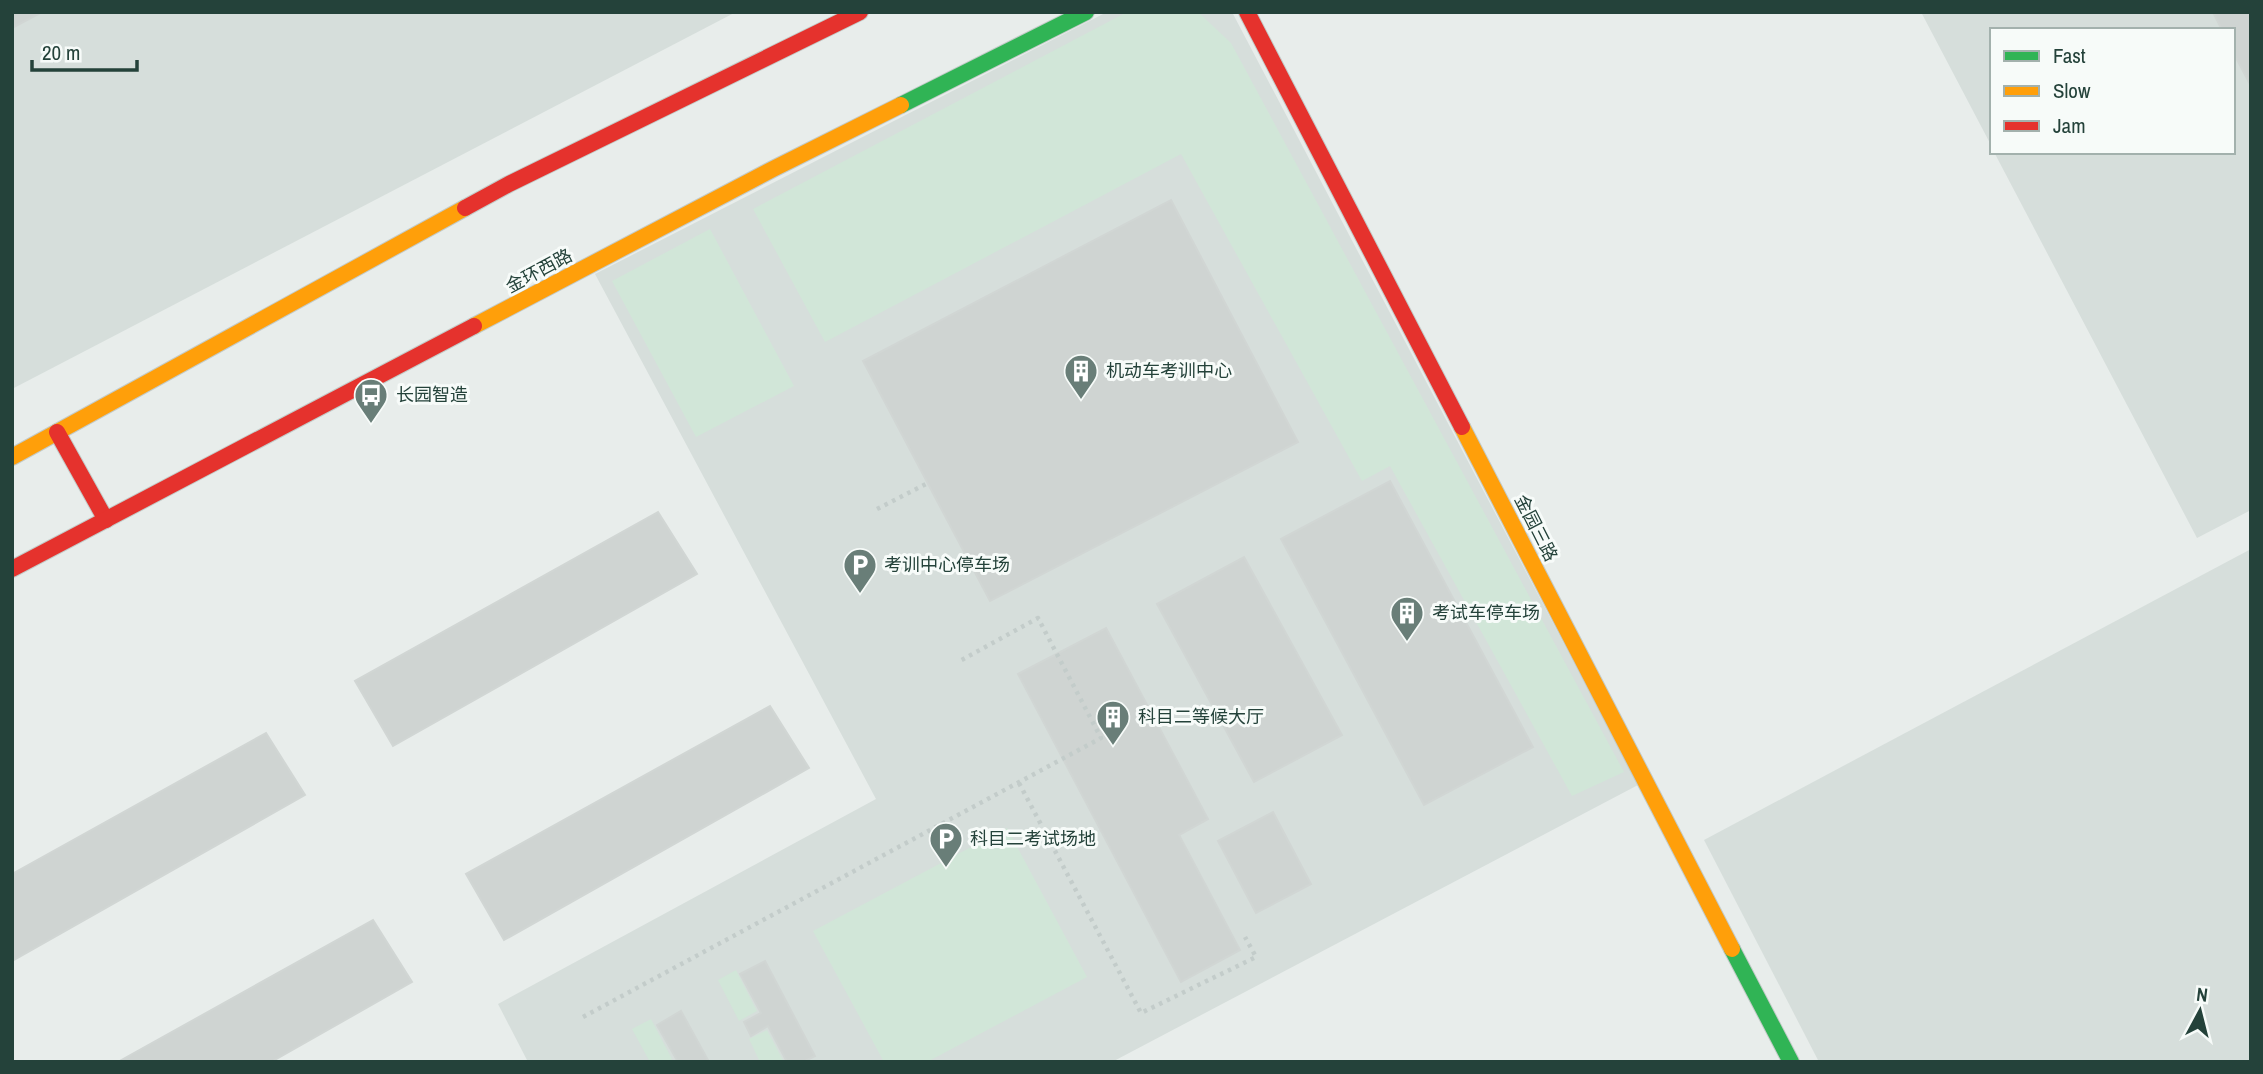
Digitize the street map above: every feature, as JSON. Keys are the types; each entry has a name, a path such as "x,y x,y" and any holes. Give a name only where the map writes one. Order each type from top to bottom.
{"main road":[{"path":"12,457 509,184 860,12"},
{"name":"金环西路","path":"12,569 773,169 1086,12"},
{"name":"金园三路","path":"1247,12 1791,1062"},
{"path":"57,432 106,520"}],"path":[{"path":"877,509 928,483"},
{"path":"583,1017 1101,738 1038,618 958,662"},
{"path":"1018,783 1141,1013 1256,957 1245,937"}],"shaded area":[{"path":"12,12 736,12 12,389"},
{"path":"1107,12 1232,12 1638,785 1112,1062 528,1062 498,1004 876,799 595,274"},
{"path":"1921,12 2251,12 2251,510 2197,538 1995,154 2235,154 2235,28 1990,28 1990,143"},
{"path":"2251,549 2251,1062 1819,1062 1704,840"}],"green space":[{"path":"1127,12 1198,12 1231,43 1624,772 1572,796 1390,466 1362,481 1181,154 825,342 753,209"},
{"path":"710,229 794,386 696,437 612,281"},
{"path":"1007,828 1087,977 927,1062 884,1062 813,931"},
{"path":"736,970 757,1011 739,1021 718,980"},
{"path":"651,1019 672,1059 668,1062 650,1062 632,1029"},
{"path":"767,1030 784,1062 760,1062 749,1039"}],"building":[{"path":"12,12 42,12 12,28"},
{"path":"2213,12 2251,12 2251,86 2235,56 2235,28 2221,28"},
{"name":"机动车考训中心","path":"1171,200 1298,442 990,601 863,361"},
{"name":"考试车停车场","path":"1390,481 1533,747 1424,805 1281,539"},
{"path":"658,512 697,574 393,746 355,681"},
{"path":"1244,557 1342,735 1254,782 1157,604"},
{"name":"科目二等候大厅","path":"1106,628 1208,819 1179,835 1240,950 1181,982 1018,674"},
{"path":"770,706 809,768 504,940 466,874"},
{"path":"266,733 305,795 12,961 12,874"},
{"path":"1273,812 1311,884 1256,913 1218,841"},
{"path":"373,920 412,982 271,1062 118,1062"},
{"path":"765,961 815,1056 803,1062 787,1062 768,1026 751,1036 744,1022 761,1013 740,974"},
{"path":"681,1011 709,1062 678,1062 657,1025"}],"traffic: fast":[{"path":"901,105 1086,12"},
{"path":"1732,949 1791,1062"}],"traffic: slow":[{"path":"474,326 901,105"},
{"path":"12,457 465,208"},
{"path":"1462,427 1732,949"}],"traffic: jam":[{"path":"465,208 860,12"},
{"path":"1247,12 1462,427"},
{"path":"12,569 474,326"},
{"path":"57,432 106,520"}],"place":[{"name":"机动车考训中心","path":"1081,401"},
{"name":"长园智造","path":"371,425"},
{"name":"考训中心停车场","path":"860,595"},
{"name":"考试车停车场","path":"1407,643"},
{"name":"科目二等候大厅","path":"1113,747"},
{"name":"科目二考试场地","path":"946,869"}]}
